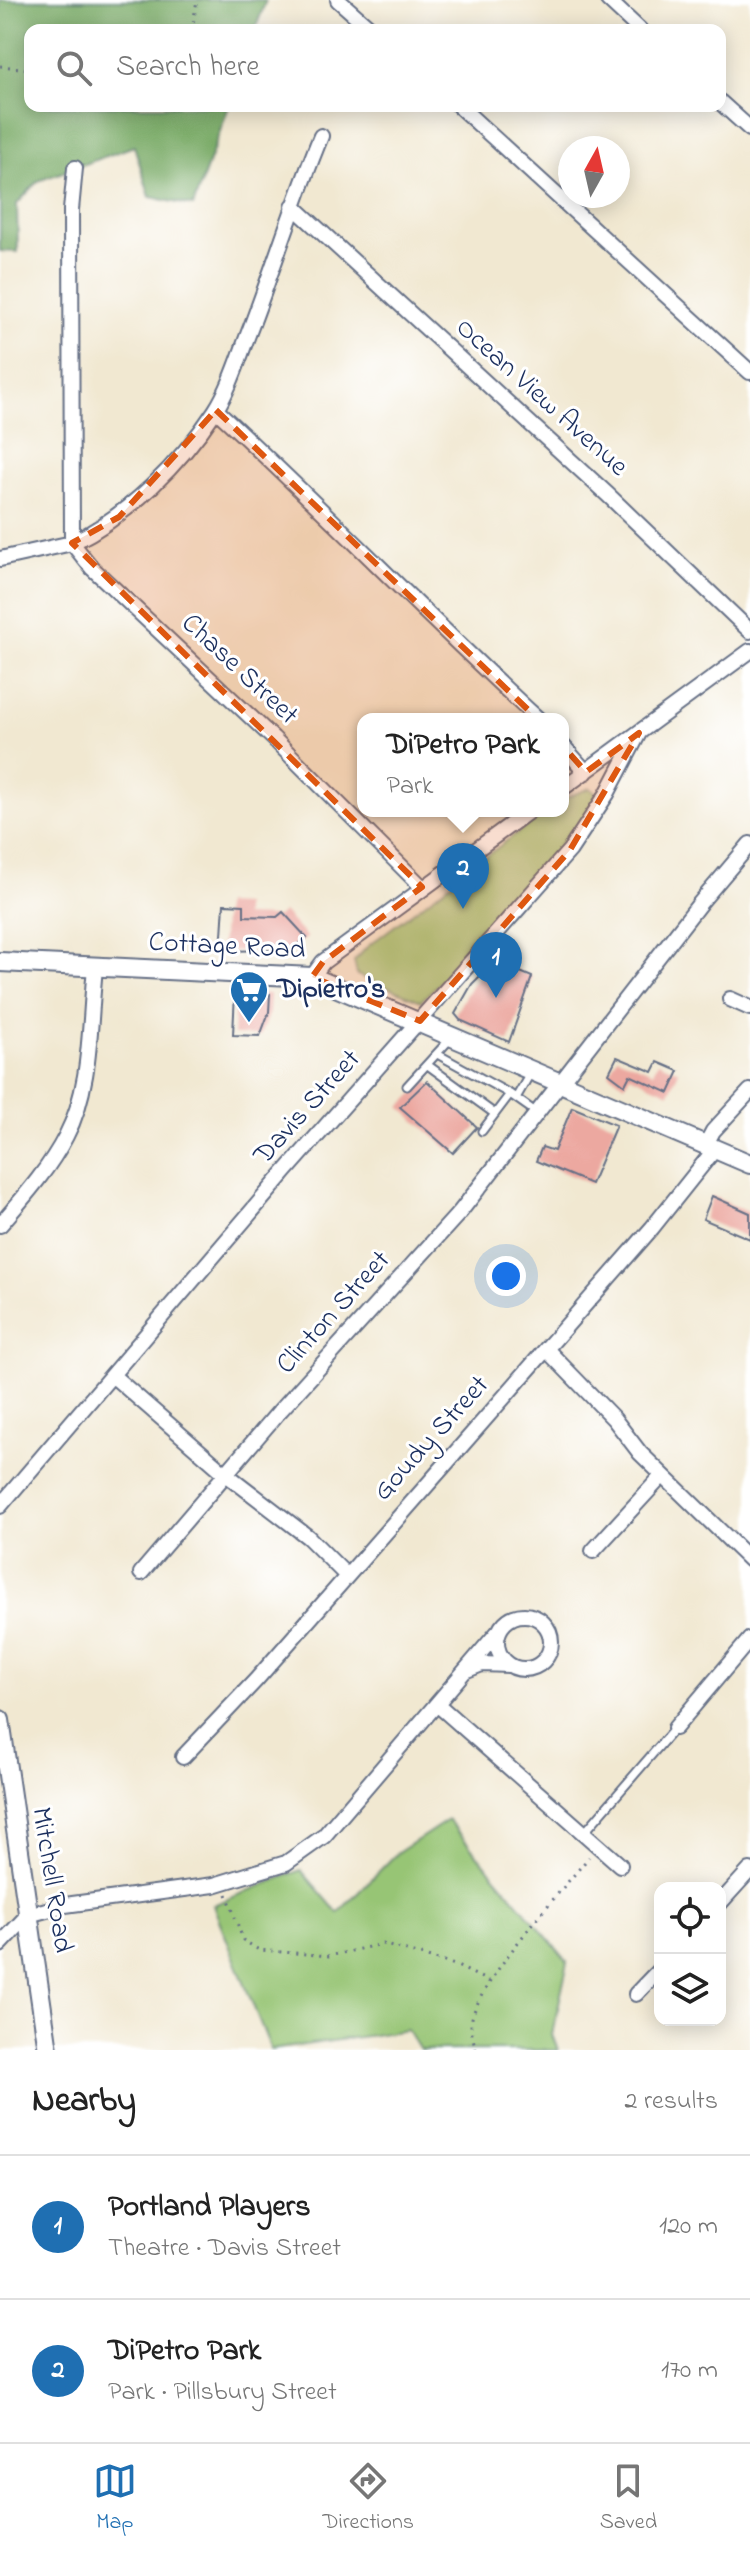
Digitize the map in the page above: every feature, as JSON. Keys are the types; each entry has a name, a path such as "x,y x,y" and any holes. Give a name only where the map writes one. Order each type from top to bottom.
{"street":[{"path":"338,0 365,24"},
{"path":"608,0 634,24"},
{"path":"726,107 750,129"},
{"path":"466,112 750,372"},
{"path":"0,559 72,543 119,517 181,454 216,410 273,269 293,206 321,136"},
{"path":"72,543 71,210 75,168"},
{"name":"Ocean View Avenue","path":"293,206 607,494 750,631"},
{"path":"216,410 308,494 357,546 532,713"},
{"name":"Chase Street","path":"72,543 92,568 273,738 422,887"},
{"path":"569,784 750,651"},
{"name":"Davis Street","path":"0,1506 570,850 607,794 639,733"},
{"path":"569,753 586,772"},
{"path":"312,977 323,962 521,817"},
{"name":"Clinton Street","path":"141,1573 460,1212 700,903 750,844"},
{"name":"Cottage Road","path":"0,962 312,977 750,1164"},
{"path":"0,1225 31,1189 68,1133 80,1100 86,1064 95,968"},
{"path":"730,999 750,1008"},
{"name":"Goudy Street","path":"183,1757 256,1680 546,1349 710,1148 713,1131 750,1091"},
{"path":"546,1349 614,1419 662,1476 750,1560"},
{"path":"112,1375 226,1474 308,1537 346,1575"},
{"path":"593,1551 662,1476"},
{"path":"0,1945 28,1915 65,1905 224,1882 286,1863 324,1836 509,1619 525,1614 541,1620 550,1635 549,1653 536,1666 527,1669 482,1664 467,1670"},
{"path":"498,1632 498,1650 509,1665"},
{"path":"675,1728 750,1639"},
{"path":"438,1705 620,1865"},
{"name":"Mitchell Road","path":"0,1727 48,2050"},
{"path":"726,1896 750,1870"},
{"path":"636,1994 654,1975"}],"lane":[{"path":"407,1086 429,1066 453,1036"},
{"path":"439,1055 513,1096 538,1114"},
{"path":"429,1066 495,1114"},
{"path":"482,1131 531,1070"},
{"path":"584,1833 675,1728"}],"path":[{"path":"193,24 197,0"},
{"path":"0,66 24,68"},
{"path":"476,2050 471,2023 492,1983 514,1947 599,1845"},
{"path":"224,1882 243,1940 259,1950 329,1956 382,1944 455,1965 492,1983"}],"highlighted area":[{"path":"216,410 544,725 586,772 639,733 570,850 420,1021 312,977 323,962 422,887 72,543 119,517"}],"green space":[{"path":"0,0 266,0 257,24 24,24 24,112 227,112 193,206 150,197 134,146 38,181 17,204 18,252 0,251"},
{"path":"590,788 597,794 587,817 546,872 421,1001 357,975 354,961 368,946 538,817 569,817 569,797"},
{"path":"448,1820 568,1962 552,2035 558,2050 420,2050 407,2030 271,2050 213,1905 301,1870 338,1913 396,1854"}],"building":[{"path":"224,904 244,905 244,916 277,917 283,912 307,938 288,950 221,951"},
{"path":"504,965 532,977 509,1042 460,1020 455,1014 472,984 488,968 495,972"},
{"name":"Dipietro's","path":"235,992 270,994 269,1012 260,1036 233,1035"},
{"path":"617,1057 653,1072 658,1062 679,1071 669,1093 630,1075 625,1085 609,1073"},
{"path":"427,1081 477,1127 453,1153 400,1107"},
{"path":"572,1107 616,1125 591,1184 536,1161 542,1147 554,1151"},
{"path":"712,1196 750,1213 750,1239 703,1219"}],"place":[{"name":"DiPetro Park","path":"463,909"},
{"name":"Portland Players","path":"496,998"},
{"name":"Dipietro's","path":"249,1024"}]}
